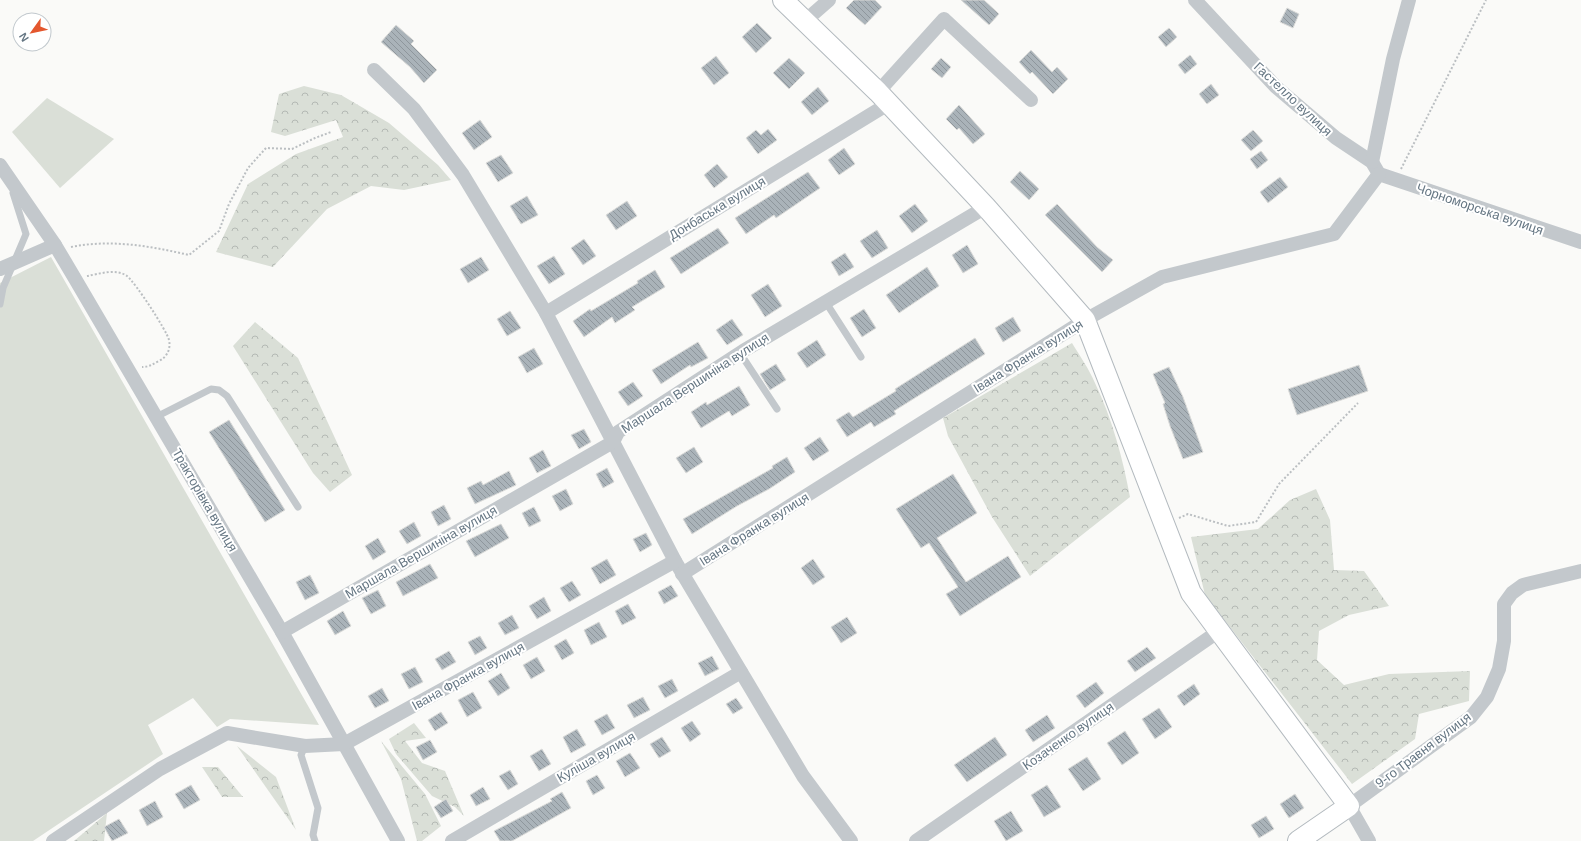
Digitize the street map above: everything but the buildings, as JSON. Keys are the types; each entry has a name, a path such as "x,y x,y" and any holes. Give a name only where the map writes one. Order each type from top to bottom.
{"main road":[{"path":"783,0 883,98 986,207 1085,320 1191,593 1349,806"},
{"name":"9-го Травня вулиця","path":"1298,841 1349,806"}],"street":[{"path":"805,22 829,0"},
{"name":"Гастелло вулиця","path":"1195,0 1276,86 1336,138 1372,162 1379,174"},
{"path":"1372,162 1393,59 1410,0"},
{"name":"Донбаська вулиця","path":"546,313 883,98 944,19 1031,100"},
{"path":"374,70 414,109 463,175 546,313 682,574 803,776 851,841"},
{"name":"Тракторівка вулиця","path":"0,165 57,248 282,632 398,841"},
{"name":"Чорноморська вулиця","path":"1379,174 1581,242"},
{"name":"Івана Франка вулиця","path":"682,574 1085,320 1162,277 1334,234 1379,174"},
{"name":"Маршала Вершиніна вулиця","path":"282,632 613,442 618,432 740,353 825,301 986,207"},
{"path":"0,269 14,262 57,248"},
{"name":"Івана Франка вулиця","path":"344,744 675,561"},
{"name":"9-го Травня вулиця","path":"1349,806 1471,716 1487,697 1499,669 1504,641 1504,604 1512,593 1523,585 1581,570"},
{"name":"Козаченко вулиця","path":"916,841 1219,631"},
{"name":"Куліша вулиця","path":"452,841 740,672"},
{"path":"53,841 160,769 227,733 305,746 344,744"},
{"path":"1349,806 1369,841"}],"lane":[{"path":"0,175 15,197 26,234 3,288 0,304"},
{"path":"825,301 861,357"},
{"path":"740,353 777,409"},
{"path":"156,417 211,388 219,390 227,396 298,508"},
{"path":"305,746 301,755 318,808 313,835 315,841"}],"path":[{"path":"1396,180 1486,0"},
{"path":"57,248 90,244 129,244 189,255 219,231 229,204 248,168 266,148 292,149 314,138 331,132"},
{"path":"74,277 115,272 126,276 136,286 165,330 170,341 169,351 164,358 147,367 125,364"},
{"path":"1164,523 1188,514 1228,526 1256,522 1279,484 1358,403"}],"green space":[{"path":"304,86 341,95 389,123 438,165 451,180 404,190 371,186 327,209 273,267 216,252 248,184 296,154 343,137 336,120 285,136 271,132 279,94"},
{"path":"47,98 114,139 60,188 12,132"},
{"path":"51,257 319,725 230,719 217,727 193,698 148,725 163,754 33,841 0,841 0,283"},
{"path":"255,322 298,358 352,475 330,492 313,473 233,346"},
{"path":"1072,343 1090,373 1107,410 1124,468 1130,497 1030,576 992,517 948,436 943,418"},
{"path":"1316,489 1330,520 1334,570 1364,571 1389,606 1349,615 1319,631 1317,660 1344,685 1389,674 1470,671 1469,701 1419,714 1415,739 1352,784 1205,595 1191,537 1258,529 1290,500"},
{"path":"414,723 426,738 405,741 422,763 445,771 464,816 455,807 432,796 396,754 389,739"},
{"path":"381,741 425,794 441,826 422,841 417,841 401,779"},
{"path":"237,746 276,777 296,830"},
{"path":"202,767 218,767 243,797 222,797"},
{"path":"107,813 104,841 74,841"}]}
